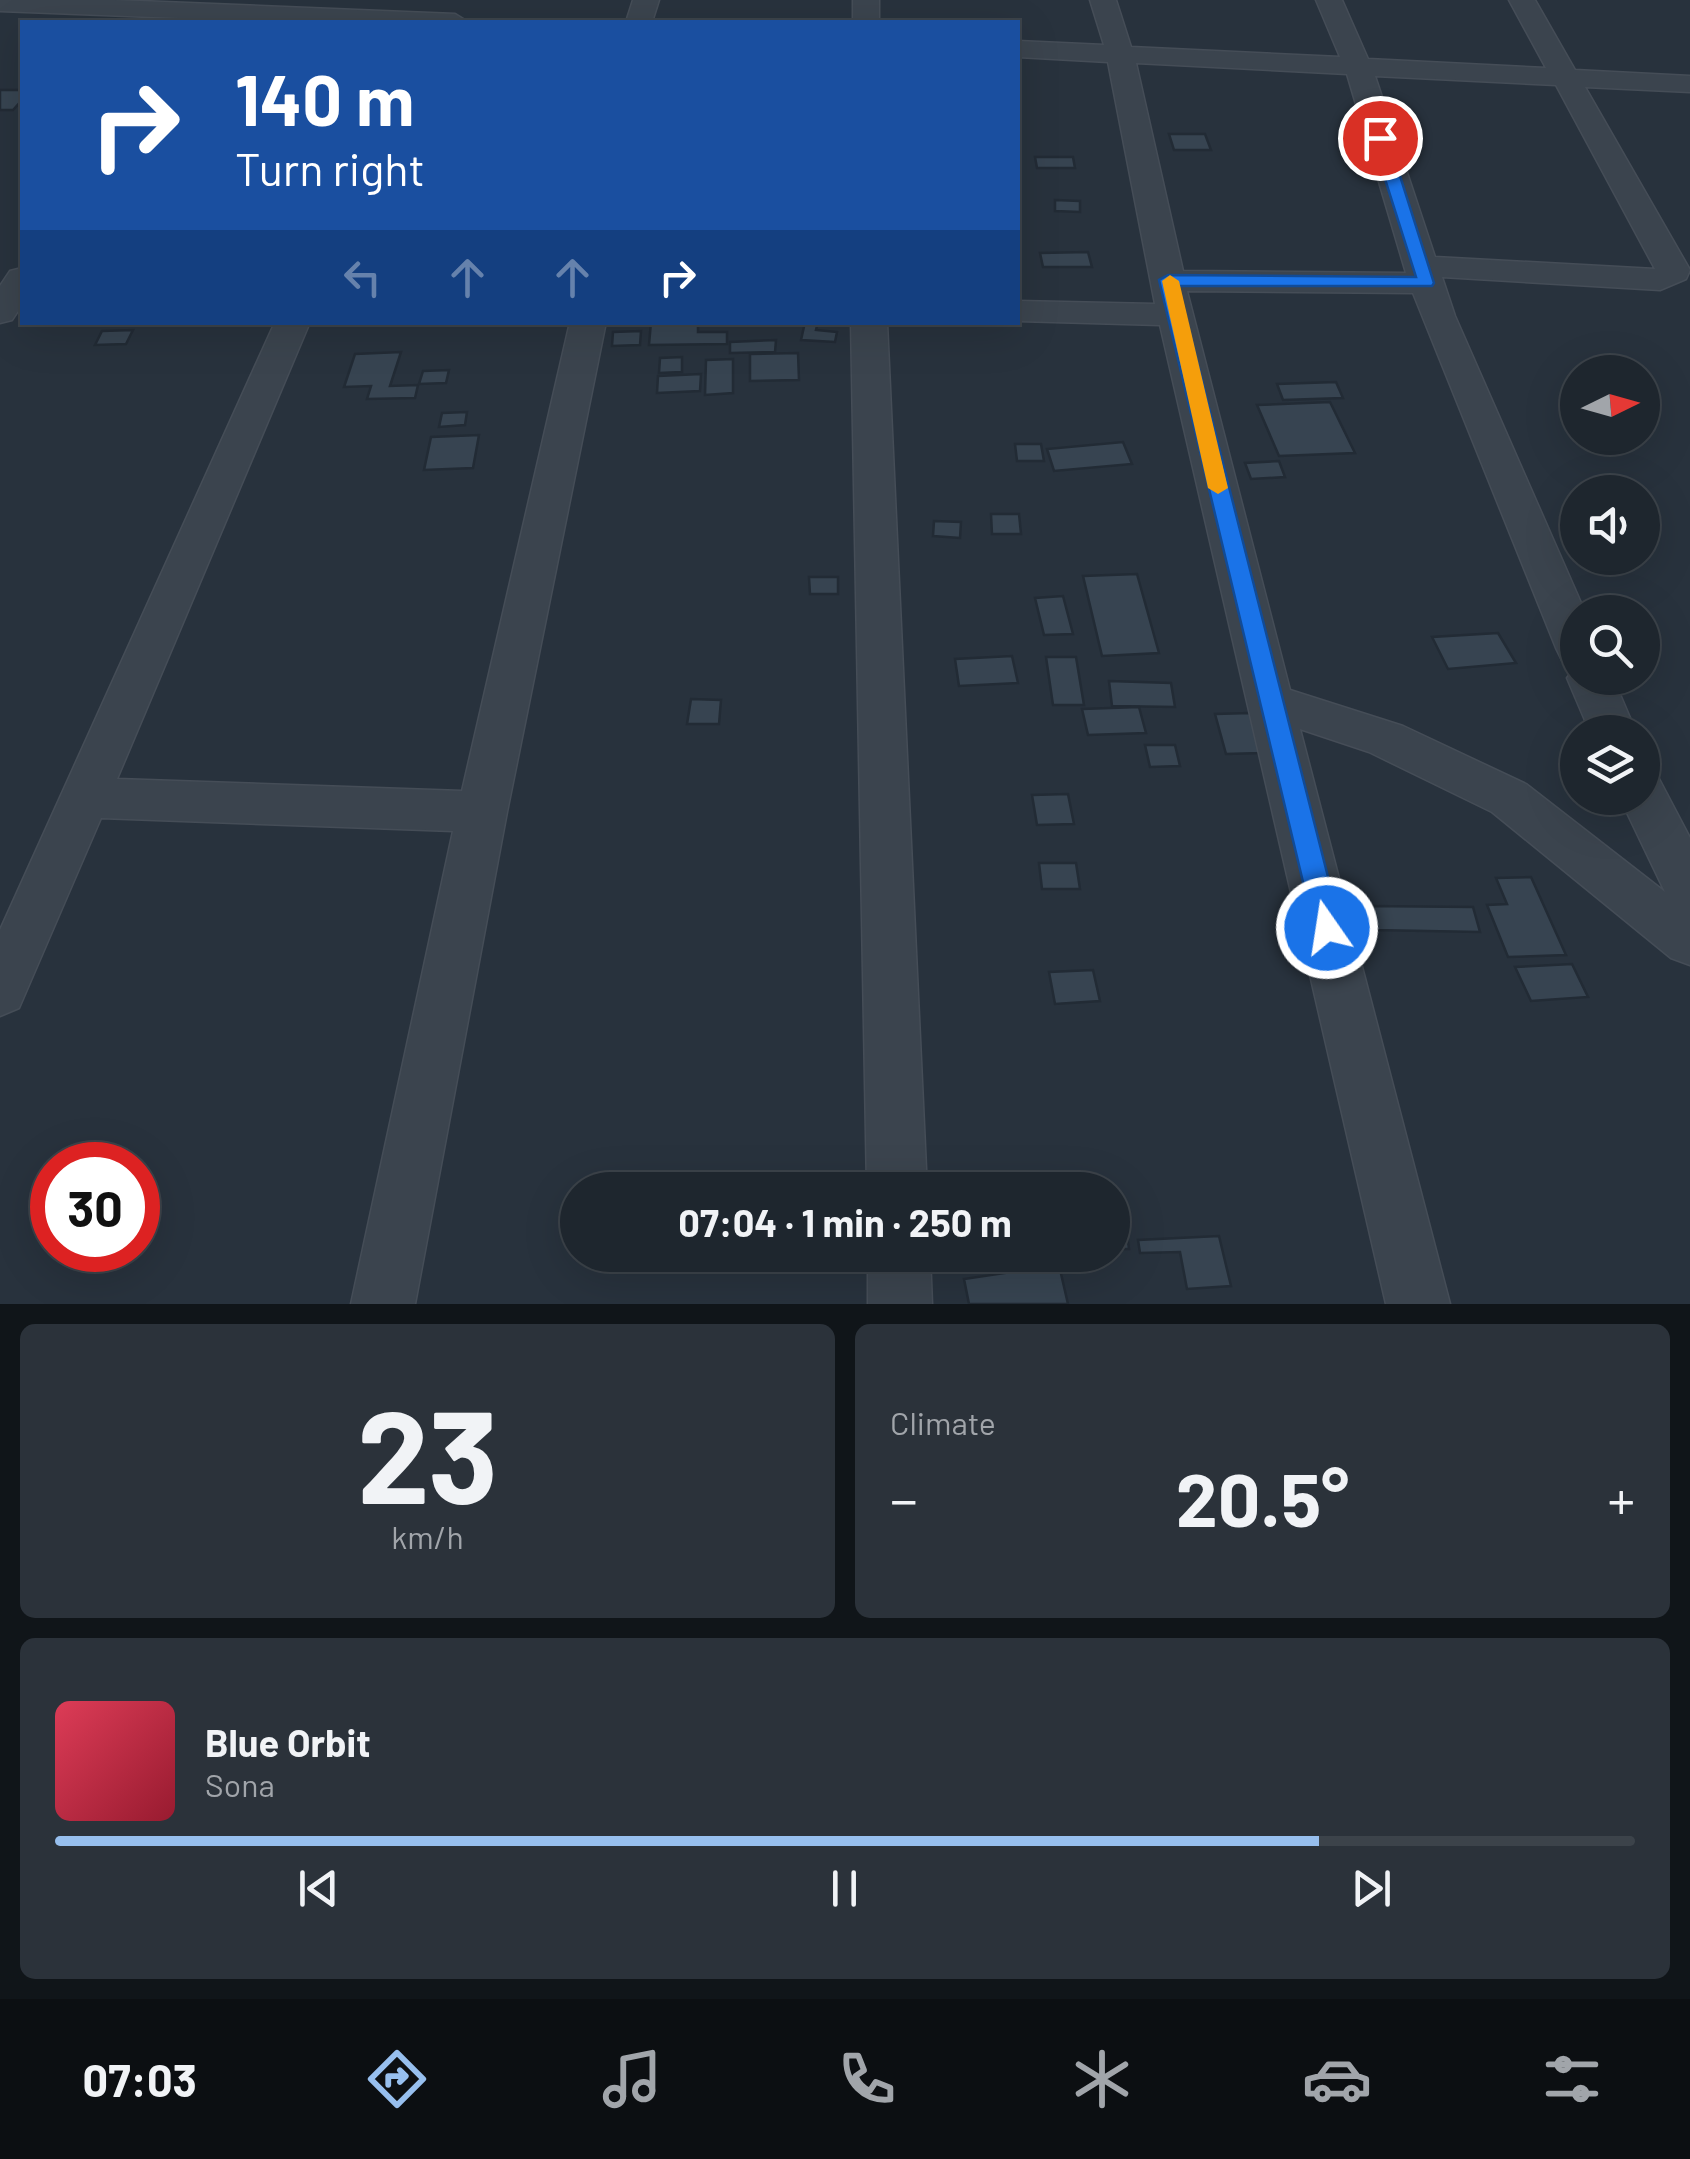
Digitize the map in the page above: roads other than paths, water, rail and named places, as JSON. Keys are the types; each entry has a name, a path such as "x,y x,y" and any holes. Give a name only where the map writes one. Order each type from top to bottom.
{"street":[{"path":"1103,0 1120,54 1172,298 1418,1304"},
{"path":"1329,0 1359,70 1423,274 1560,605"},
{"path":"1020,310 1423,274 1660,280 1674,272 1522,0"},
{"path":"0,24 10,4 87,3 191,16 360,20"},
{"path":"1020,49 1359,70 1690,84"},
{"path":"0,313 20,281"},
{"path":"0,991 292,325"},
{"path":"383,1304 482,812 587,325"},
{"path":"869,325 896,1172"},
{"path":"1273,702 1386,739 1509,798 1690,942"},
{"path":"86,798 482,812"},
{"path":"1653,815 1690,889"},
{"path":"899,1272 900,1304"}]}
